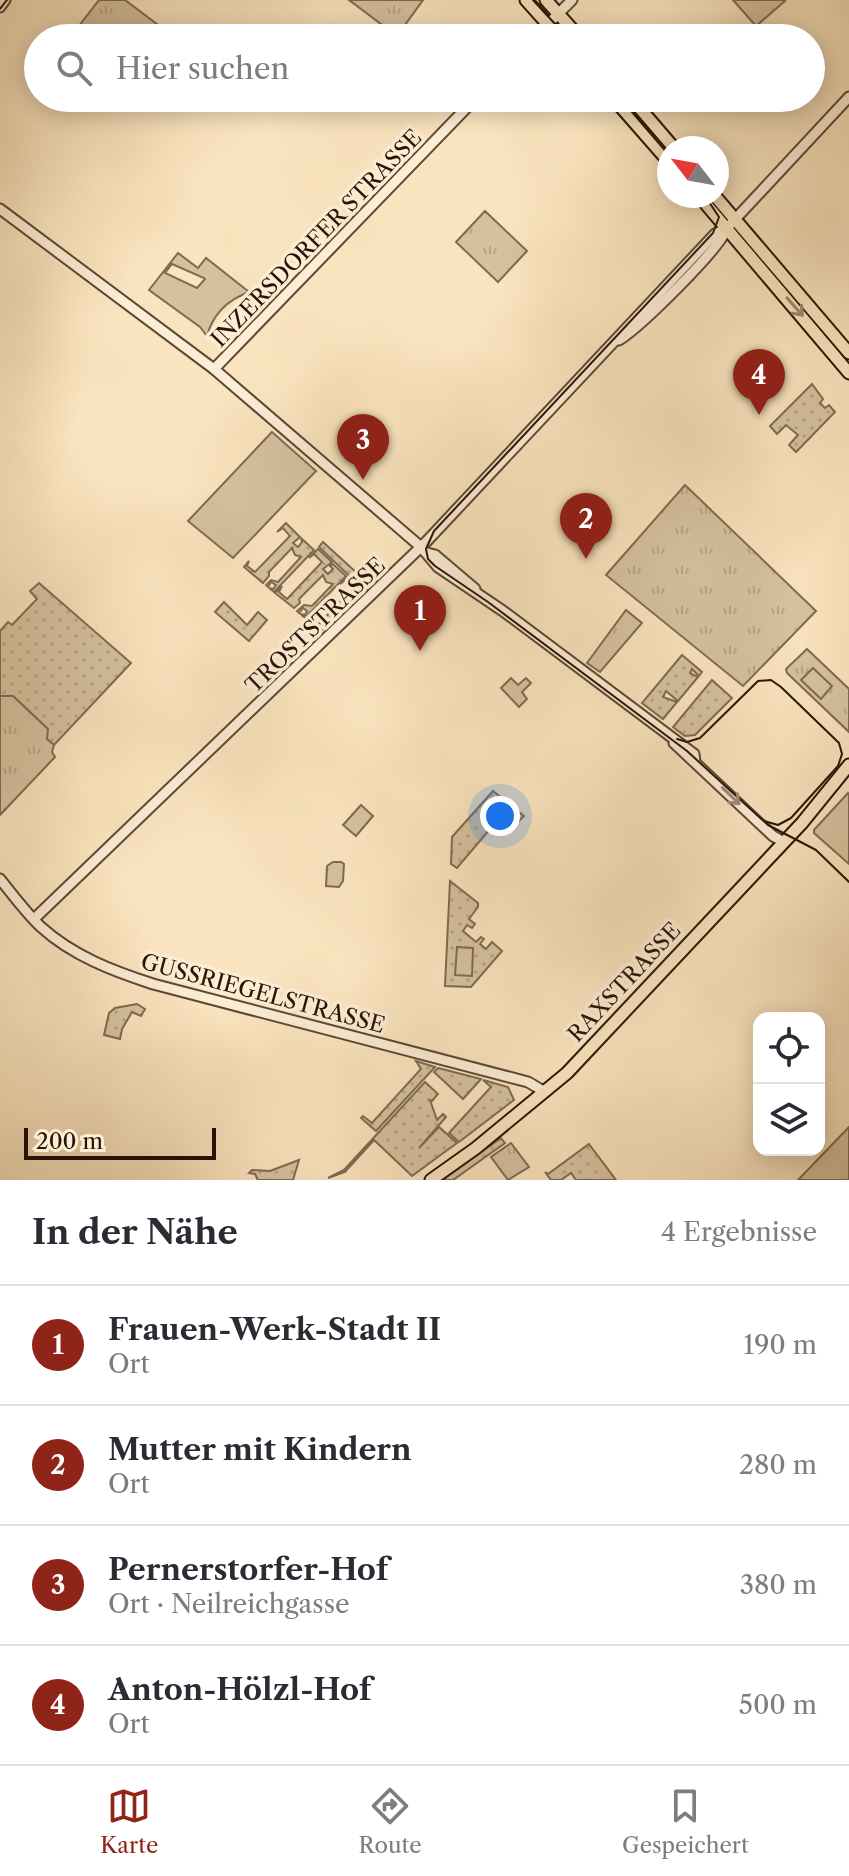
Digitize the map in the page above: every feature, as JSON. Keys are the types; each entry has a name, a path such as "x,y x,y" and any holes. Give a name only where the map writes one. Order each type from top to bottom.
{"main road":[{"path":"526,0 548,24"},
{"path":"546,0 568,24"},
{"path":"625,112 657,148"},
{"path":"643,112 664,136"},
{"path":"713,208 849,353"},
{"path":"722,208 731,224 849,373"},
{"name":"RAXSTRASSE","path":"431,1180 567,1073 784,842 849,765"},
{"name":"RAXSTRASSE","path":"829,792 849,775"}],"street":[{"path":"0,7 5,0"},
{"path":"548,24 572,0"},
{"name":"TROSTSTRASSE","path":"34,919 424,550 610,345 715,234 731,224 849,97"},
{"name":"INZERSDORFER STRASSE","path":"214,369 462,112"},
{"path":"0,209 214,369 424,550 438,567 664,731 680,752 695,758 773,836 784,842"},
{"name":"GUSSRIEGELSTRASSE","path":"0,879 34,919 77,954 129,976 528,1082 545,1092"}],"green space":[{"path":"99,0 125,0 157,24 80,24"},
{"path":"349,0 423,0 406,24 381,24"},
{"path":"733,0 785,1 758,24 754,24"},
{"path":"485,211 527,251 498,282 456,242"},
{"path":"178,253 198,268 206,258 249,292 222,309 207,336 200,327 149,290","holes":["172,264 205,279 197,288 165,273"]},
{"path":"812,384 823,399 820,403 825,408 829,405 835,412 796,452 789,445 798,435 786,425 777,434 770,426"},
{"path":"272,432 316,471 233,558 188,521"},
{"path":"685,485 816,611 743,686 606,575"},
{"path":"286,523 300,537 293,543 298,547 301,538 314,550 274,592 269,588 273,589 276,585 271,582 268,587 266,585 271,580 278,582 301,557 295,555 292,548 263,583 244,567 249,561 247,566 255,572 290,536 283,528 277,532"},
{"path":"323,542 370,585 364,590 319,547"},
{"path":"318,549 332,562 323,569 328,574 333,564 346,576 305,618 301,614 305,615 307,611 303,608 299,613 297,611 304,605 312,606 333,584 326,582 323,575 294,608 275,593 282,586 279,592 287,599 322,562 314,554 309,558"},
{"path":"347,577 362,592 321,631 307,619 314,612 310,618 318,625 353,588 346,580 340,584"},
{"path":"39,583 131,663 54,745 47,740 47,729 13,696 0,696 0,631 8,622 12,625 37,599 30,591"},
{"path":"224,602 247,625 258,612 267,620 249,641 215,612"},
{"path":"626,610 642,623 600,672 587,663"},
{"path":"807,649 849,689 849,732 787,673 786,669"},
{"path":"682,655 702,672 699,676 692,669 690,673 698,677 678,701 666,691 663,697 677,702 663,719 642,703"},
{"path":"813,668 832,686 821,699 801,680"},
{"path":"511,678 518,685 526,678 531,683 522,692 527,699 519,707 501,688"},
{"path":"712,680 732,698 695,735 685,736 673,727"},
{"path":"0,696 13,696 48,729 47,739 54,745 52,752 55,757 0,815"},
{"path":"493,791 524,816 519,821 507,809 457,868 451,864 452,837"},
{"path":"849,794 849,864 814,833"},
{"path":"361,805 373,816 356,836 343,825"},
{"path":"333,862 344,864 343,881 339,887 326,886 327,866"},
{"path":"450,881 478,903 469,919 475,924 472,928 467,925 463,931 476,942 481,937 484,939 480,944 486,949 492,942 502,951 471,987 445,986"},
{"path":"457,947 473,948 472,976 455,975"},
{"path":"137,1004 145,1009 141,1016 132,1012 120,1039 104,1035 109,1013 115,1008"},
{"path":"416,1061 435,1067 376,1131 361,1118 363,1116 372,1123 421,1069"},
{"path":"438,1068 481,1079 463,1099 434,1072"},
{"path":"483,1080 508,1087 514,1100 459,1142 449,1133 491,1087"},
{"path":"425,1082 438,1094 430,1100 437,1120 443,1114 446,1117 419,1148 439,1127 457,1143 412,1176 374,1140 345,1172 328,1178 344,1170"},
{"path":"849,1127 849,1180 798,1180 821,1156 825,1156 825,1152"},
{"path":"501,1138 505,1143 453,1180 442,1180"},
{"path":"511,1143 529,1167 508,1180 491,1157"},
{"path":"589,1144 616,1180 576,1180 571,1173 561,1180 551,1180 545,1172 548,1174"},
{"path":"299,1160 293,1180 258,1180 255,1174 249,1173 252,1170 270,1171"}],"tram line":[{"path":"0,9 7,0"},
{"path":"533,0 555,24"},
{"path":"632,112 657,141"},
{"path":"713,208 719,217 713,233 434,531 426,549 428,559 687,751 768,825 816,850 849,882"},
{"path":"677,739 687,742 700,738 758,681 771,680 781,687 839,743 842,754 838,766 791,818 778,825 764,821"}],"place":[{"name":"Anton-Hölzl-Hof","path":"759,415"},
{"name":"Pernerstorfer-Hof","path":"363,480"},
{"name":"Mutter mit Kindern","path":"586,559"},
{"name":"Frauen-Werk-Stadt II","path":"420,651"}]}
